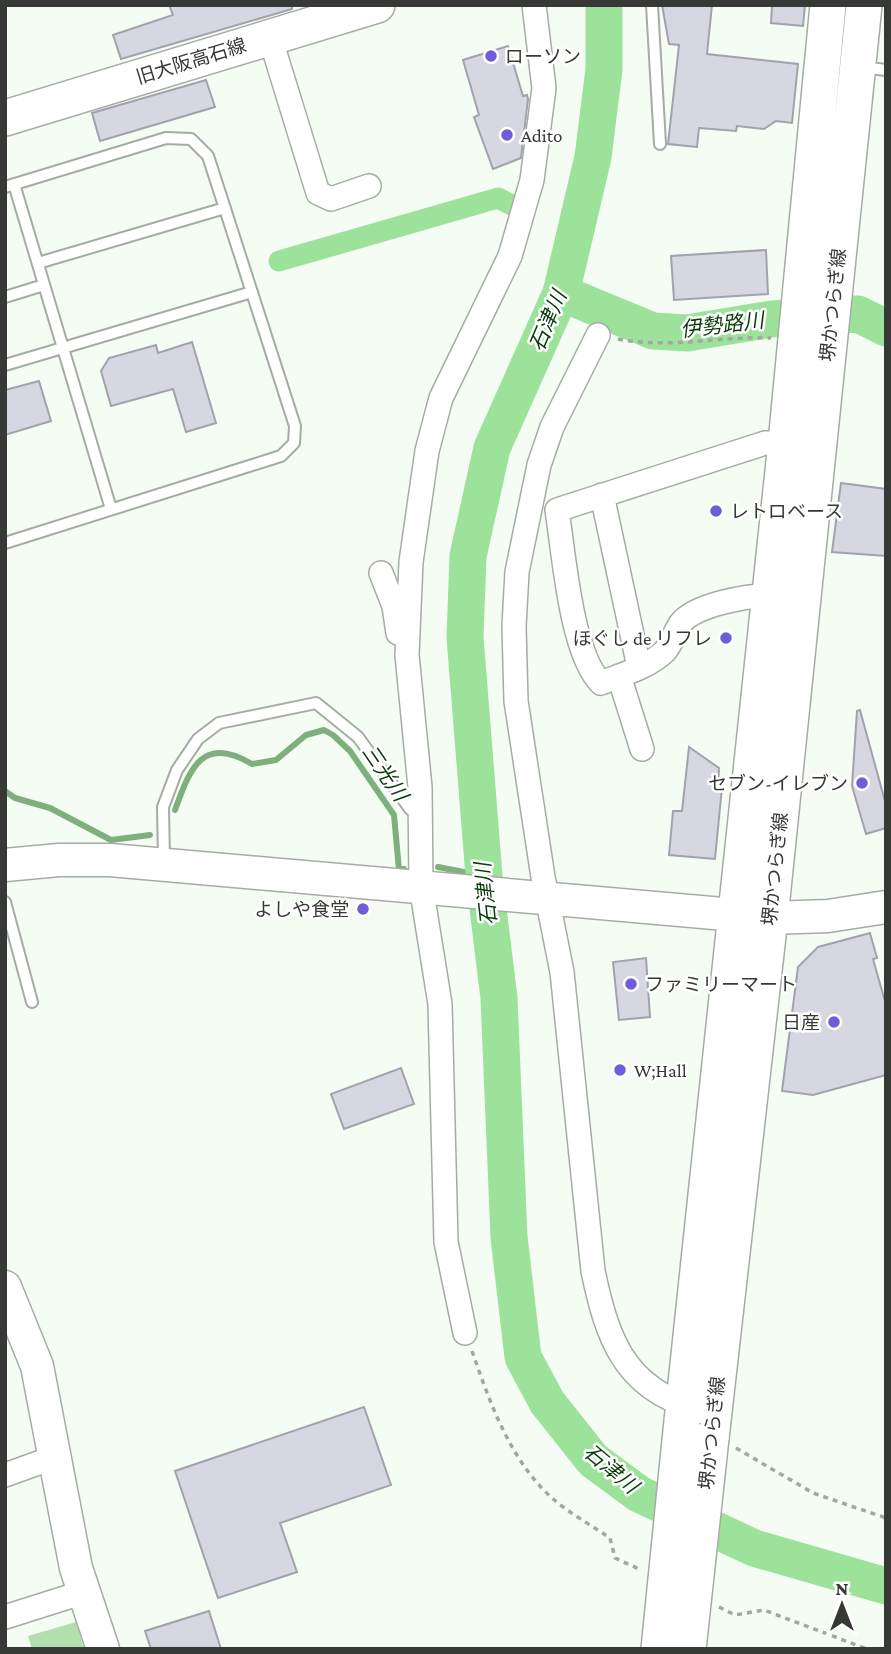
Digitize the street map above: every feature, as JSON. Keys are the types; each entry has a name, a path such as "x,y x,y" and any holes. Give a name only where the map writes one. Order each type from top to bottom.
{"main road":[{"name":"旧大阪高石線","path":"5,118 377,5"},
{"name":"堺かつらぎ線","path":"659,1649 698,1420 770,918 828,5"},
{"name":"堺かつらぎ線","path":"688,1649 698,1420 734,914 786,443 807,321 875,69 864,5"}],"street":[{"path":"465,1333 446,1242 440,1004 419,816 419,775 407,655 411,562 441,398 510,256 532,180 544,88 534,5"},
{"path":"270,37 309,130 318,193 331,199 369,186"},
{"path":"597,335 552,427 539,465 517,572 514,626 516,701 541,897 562,972 593,1271 601,1311 625,1365 642,1381 698,1420"},
{"path":"769,596 749,595 690,614 681,622 666,651 601,684 591,673 580,647 556,510 765,443 786,443"},
{"path":"602,495 642,749"},
{"path":"381,573 394,606 400,647 407,655"},
{"path":"5,865 59,860 164,864 770,918 828,916 886,907"},
{"path":"5,1287 37,1366 76,1569 103,1649"},
{"path":"5,1475 55,1457"},
{"path":"5,1617 84,1592"}],"lane":[{"path":"652,5 660,144"},
{"path":"5,542 111,509 281,456 294,443 295,426 208,156 191,139 166,138 10,185 38,263 111,509"},
{"path":"38,263 225,208"},
{"path":"5,298 44,285"},
{"path":"5,365 252,292"},
{"path":"164,864 163,807 177,770 198,739 219,723 316,703 358,737 410,809 419,816"},
{"path":"5,902 33,1002"}],"path":[{"path":"597,335 645,344 738,337 807,321"},
{"path":"465,1333 494,1412 520,1459 551,1497 610,1538 615,1558 651,1575"},
{"path":"698,1420 742,1451 813,1493 886,1518"},
{"path":"711,1603 735,1615 764,1610 867,1649"}],"green space":[{"path":"76,1622 84,1649 32,1649 28,1636"}],"building":[{"path":"169,5 292,5 292,9 121,59 113,35 173,15"},
{"path":"662,5 712,5 707,54 798,64 792,123 776,121 764,129 737,126 736,131 699,128 697,147 668,144 679,45 669,44"},
{"path":"772,5 805,5 803,26 771,23"},
{"path":"508,46 523,96 527,95 528,99 521,158 493,169 474,117 479,115 463,60"},
{"path":"206,80 215,107 100,141 92,113"},
{"path":"766,250 768,294 674,300 671,256"},
{"path":"192,342 216,423 186,432 173,389 111,406 101,371 109,358 156,345 158,353"},
{"path":"39,381 51,421 5,435 5,390"},
{"path":"841,483 886,489 886,556 832,552"},
{"path":"860,710 886,805 886,828 866,834 852,786 857,711"},
{"path":"689,747 719,768 718,789 722,787 715,859 669,855 673,811 682,811"},
{"path":"870,933 877,958 873,959 886,1005 886,1075 813,1095 782,1091 798,967 818,947"},
{"path":"646,958 650,1017 619,1020 613,962"},
{"path":"401,1068 414,1104 344,1129 331,1094"},
{"path":"364,1407 391,1485 280,1523 297,1572 218,1598 175,1471"},
{"path":"209,1611 221,1649 151,1649 145,1631"}],"waterway":[{"name":"石津川","path":"604,5 604,69 593,157 561,293 492,448 468,556 465,637 484,876 499,998 509,1237 523,1357 547,1402 593,1460 639,1494 754,1548 886,1586"},
{"path":"279,261 498,198 514,206"},
{"name":"伊勢路川","path":"561,293 653,331 687,333 772,319 858,314 886,328"},
{"name":"三光川","path":"175,810 186,781 200,760 221,753 252,764 276,760 306,735 324,730 350,751 394,815 399,870 404,869"},
{"name":"三光川","path":"5,791 15,798 50,808 111,840 150,835"},
{"name":"三光川","path":"438,867 484,876"}],"place":[{"name":"ローソン","path":"491,56"},
{"name":"Adito","path":"507,135"},
{"name":"レトロベース","path":"716,511"},
{"name":"ほぐし de リフレ","path":"726,638"},
{"name":"セブン-イレブン","path":"862,783"},
{"name":"よしや食堂","path":"363,909"},
{"name":"ファミリーマート","path":"631,984"},
{"name":"日産","path":"834,1022"},
{"name":"W;Hall","path":"620,1070"}]}
